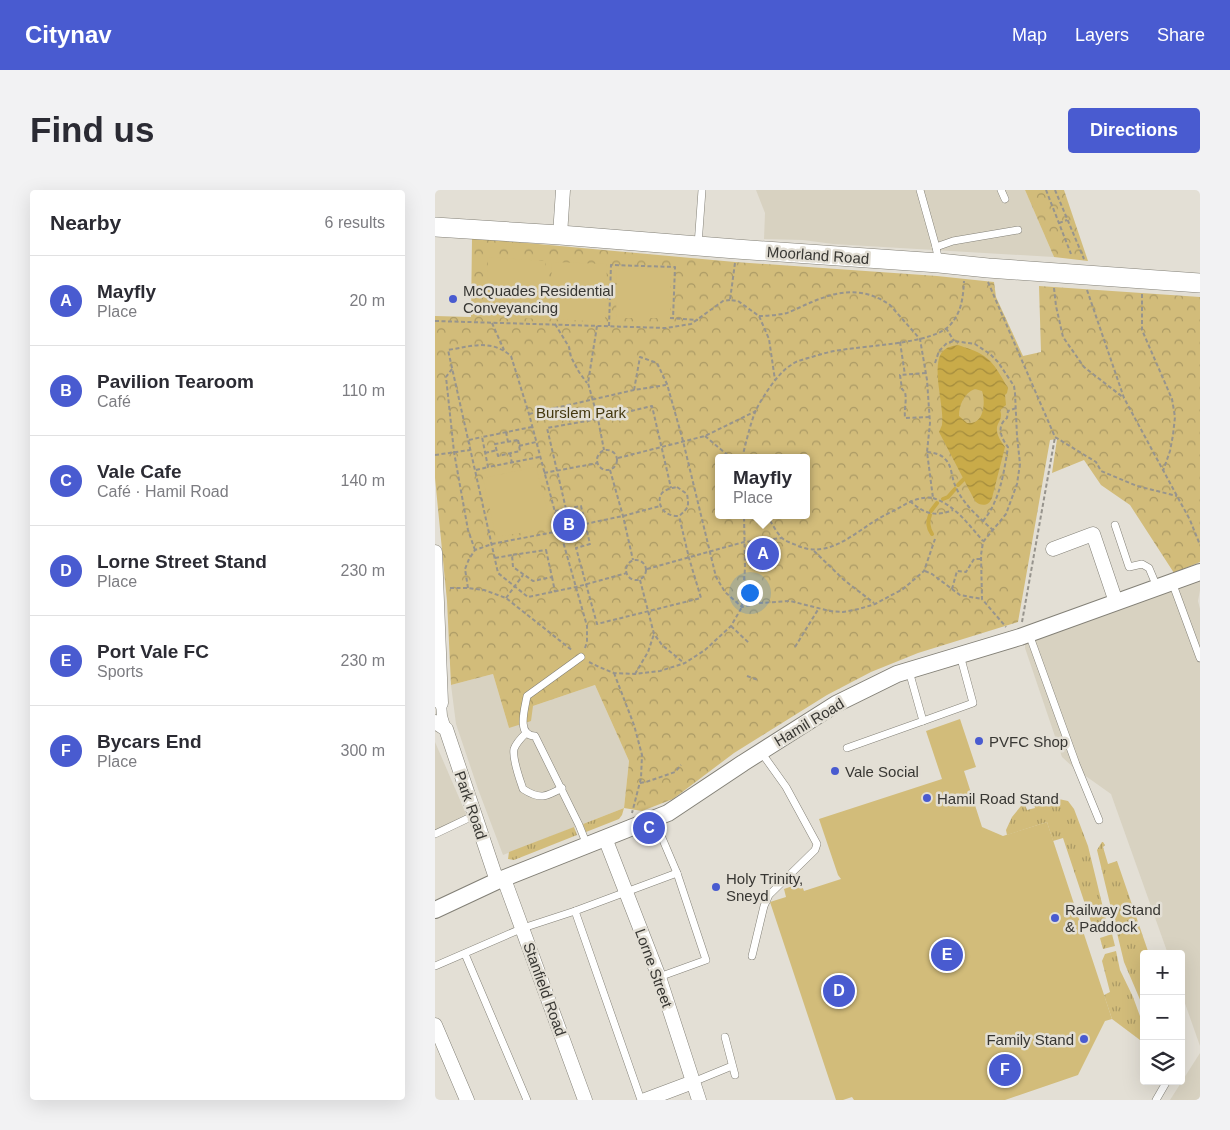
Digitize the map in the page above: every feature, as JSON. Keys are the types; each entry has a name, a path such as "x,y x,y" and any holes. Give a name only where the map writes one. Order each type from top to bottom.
{"main road":[{"name":"Moorland Road","path":"435,227 736,249 938,255 965,266 1053,273 1088,282 1141,279 1200,283"}],"street":[{"path":"560,235 563,190"},
{"path":"1053,549 1093,534 1116,602"},
{"name":"Park Road","path":"435,552 442,716 440,726 501,880"},
{"name":"Hamil Road","path":"435,910 501,880 669,813 836,704 897,674 1021,636 1200,572"},
{"name":"Lorne Street","path":"605,838 659,977 699,1100"},
{"name":"Stanfield Road","path":"501,880 523,928 585,1100"},
{"path":"435,1025 467,1100"},
{"path":"645,1100 693,1082"}],"lane":[{"path":"698,246 702,190"},
{"path":"920,190 938,255 953,241 1018,230"},
{"path":"1001,190 1005,199"},
{"path":"1115,525 1129,567 1142,564 1149,568 1164,585 1200,658"},
{"path":"1021,636 1099,820"},
{"path":"847,748 973,703 960,655"},
{"path":"581,657 527,696 523,724 526,733 535,736 562,788 587,845"},
{"path":"909,670 923,721"},
{"path":"526,733 518,741 514,749 514,759 523,789 531,795 540,797 549,795 562,788"},
{"path":"752,956 764,906 769,895 815,850 817,844 786,787 761,752"},
{"path":"435,834 475,815"},
{"path":"654,820 677,873 706,960 659,977"},
{"path":"435,966 523,928 677,873"},
{"path":"575,911 641,1100"},
{"path":"465,954 527,1100"},
{"path":"725,1037 735,1074"},
{"path":"693,1082 733,1066"},
{"path":"1156,1100 1165,1085"}],"path":[{"path":"1046,190 1071,254"},
{"path":"1055,190 1088,282 1124,398 1190,520 1200,546"},
{"path":"1059,223 1067,220"},
{"path":"730,300 736,249"},
{"path":"609,326 611,265 675,267 672,318 697,320"},
{"path":"743,454 756,411 775,380 790,365 840,350 920,340 947,328 961,305 965,266"},
{"path":"988,268 988,284 1055,437 1021,636"},
{"path":"1053,273 1056,306 1063,337 1084,367 1124,398"},
{"path":"1141,279 1142,330 1172,399 1175,417 1170,451 1163,472"},
{"path":"759,316 787,313 839,293 865,293 890,305 920,340 926,373 930,417 927,452 933,498"},
{"path":"435,321 666,328 691,324 723,301 730,300 738,302 759,316 769,339 775,380"},
{"path":"492,323 504,350"},
{"path":"555,324 569,347 571,357 579,372 588,383 604,450"},
{"path":"588,383 597,326"},
{"path":"947,328 954,341"},
{"path":"900,342 905,375"},
{"path":"935,363 942,347 947,342 975,344 998,362 1014,386 1020,464 1018,477 1006,514 983,542 981,560 982,599"},
{"path":"581,657 587,642 587,626 576,587 560,531 544,473 537,442 511,356 504,350 484,344 448,350 498,573 528,597 576,587 627,573"},
{"path":"634,390 640,357 657,363 667,384 683,441 716,577 725,592 742,606 790,601 830,611 843,612 875,604 903,589 924,571 935,539"},
{"path":"452,369 445,377 454,452 468,530 475,550"},
{"path":"926,373 900,375 901,389 906,395 905,418 930,417"},
{"path":"529,414 667,384"},
{"path":"566,509 547,428 598,419 652,406 671,488"},
{"path":"983,521 995,499 1002,479 1008,447 1001,436 1002,422 1007,418 1008,411 1016,408"},
{"path":"617,458 705,436 756,411"},
{"path":"468,440 532,427"},
{"path":"506,432 508,442"},
{"path":"705,436 726,454"},
{"path":"1055,437 1096,462 1101,471 1137,486 1177,496"},
{"path":"482,438 488,467"},
{"path":"518,440 520,451 498,456 495,444 508,442 518,440"},
{"path":"519,446 537,442"},
{"path":"435,455 470,450"},
{"path":"485,453 497,450"},
{"path":"604,450 613,452 617,458 617,464 613,469 603,470 597,463 599,454 604,450"},
{"path":"927,452 943,456 949,463 958,492 971,509 994,530"},
{"path":"510,453 512,463"},
{"path":"475,470 540,457"},
{"path":"544,473 597,463"},
{"path":"610,470 633,560"},
{"path":"677,487 687,494 689,504 686,511 679,516 670,515 660,506 659,498 663,492 671,488 677,487"},
{"path":"770,519 782,538 803,549 814,550 843,542 910,501 925,497 948,504 983,542"},
{"path":"910,501 917,507 934,514 944,514 954,509"},
{"path":"555,512 581,506 590,544 576,548 597,624 701,598 679,516"},
{"path":"585,524 660,506"},
{"path":"437,588 483,590 506,598 581,657 614,674 635,674 660,670 685,663 705,650 731,626 742,606 745,568 744,519"},
{"path":"468,588 465,569 475,550 491,544 560,531"},
{"path":"647,569 744,542 782,538"},
{"path":"495,558 546,550 555,592"},
{"path":"814,550 844,580 875,604"},
{"path":"745,554 761,554"},
{"path":"512,555 513,567 533,581 552,577"},
{"path":"952,589 957,571 966,572 974,559 981,560"},
{"path":"633,560 640,561 647,569 644,578 634,580 630,578 626,568 633,560"},
{"path":"924,571 932,574 961,595 982,599 1021,636"},
{"path":"506,598 523,575"},
{"path":"639,580 654,634 662,644 685,663"},
{"path":"795,647 819,608"},
{"path":"731,626 749,643"},
{"path":"635,674 654,634"},
{"path":"614,674 635,725 642,755 640,783 628,829"},
{"path":"747,676 758,680"},
{"path":"640,783 675,772 681,765"}],"shaded area":[{"path":"756,190 1025,190 1054,257 764,239 765,213"},
{"path":"1200,572 1198,601 1200,609 1200,1046 1185,1003 1185,950 1167,950 1111,794 1062,757 1025,648 1025,635"},
{"path":"493,674 509,728 533,706 595,685 629,761 624,808 503,855 456,724 451,685"},
{"path":"435,742 467,816 435,830"},
{"path":"1200,1053 1200,1100 1170,1100 1180,1085 1185,1085 1185,1076"}],"green space":[{"path":"1025,190 1064,190 1088,261 1054,257"},
{"name":"Burslem Park","path":"472,238 735,262 937,276 994,282 996,297 1023,356 1041,352 1039,286 1200,297 1200,562 1174,573 1130,505 1101,485 1084,460 1052,473 1057,439 1050,440 1018,622 918,653 871,672 827,695 734,753 673,799 642,811 624,808 629,761 595,685 533,706 531,721 509,728 493,674 451,685 447,601 435,478 435,316 471,317"},
{"path":"488,257 545,261 545,319 486,317"},
{"path":"552,262 607,264 605,322 550,319"},
{"path":"617,268 671,269 670,318 616,318"},
{"path":"536,467 552,528 496,537 483,478"},
{"path":"960,719 976,767 964,771 982,827 1003,836 1047,822 1112,1019 1105,1021 1078,1075 1005,1100 854,1100 852,1097 836,1100 770,902 786,897 784,889 801,883 804,891 841,879 819,819 942,779 926,731"},
{"path":"1054,798 1068,801 1074,809 1088,846 1107,924 1093,928 1063,838 1053,841 1047,822 1007,835 1006,830 1012,817 1021,806 1025,805 1027,810 1035,808 1034,804"},
{"path":"624,808 619,819 586,832 583,824"},
{"path":"574,827 577,835 514,860 508,859 509,852"},
{"path":"1103,842 1108,864 1117,861 1148,950 1140,950 1140,1000 1124,962 1097,850"},
{"path":"1112,934 1115,946 1103,949 1100,938"},
{"path":"1116,951 1120,970 1140,1016 1140,1040 1112,1019 1104,995 1110,992 1102,961 1105,954"}],"water":[{"path":"958,345 981,354 988,359 998,370 1008,388 1005,395 1006,405 1000,410 1001,417 997,427 1000,440 1005,447 992,498 985,505 975,501 939,432 942,425 942,417 938,376 939,357 943,351","holes":["975,389 982,391 984,403 981,416 975,422 967,423 959,416 963,400 968,393"]}],"waterway":[{"path":"958,485 964,479"},
{"path":"943,499 948,497 955,489"},
{"path":"931,511 937,503"},
{"path":"930,515 928,525 932,534"}],"place":[{"name":"McQuades Residential Conveyancing","path":"453,299"},
{"name":"Pavilion Tearoom","path":"569,525"},
{"name":"Mayfly","path":"763,554"},
{"name":"PVFC Shop","path":"979,741"},
{"name":"Vale Social","path":"835,771"},
{"name":"Hamil Road Stand","path":"927,798"},
{"name":"Vale Cafe","path":"649,828"},
{"name":"Holy Trinity, Sneyd","path":"716,887"},
{"name":"Railway Stand & Paddock","path":"1055,918"},
{"name":"Port Vale FC","path":"947,955"},
{"name":"Lorne Street Stand","path":"839,991"},
{"name":"Family Stand","path":"1084,1039"},
{"name":"Bycars End","path":"1005,1070"}]}
